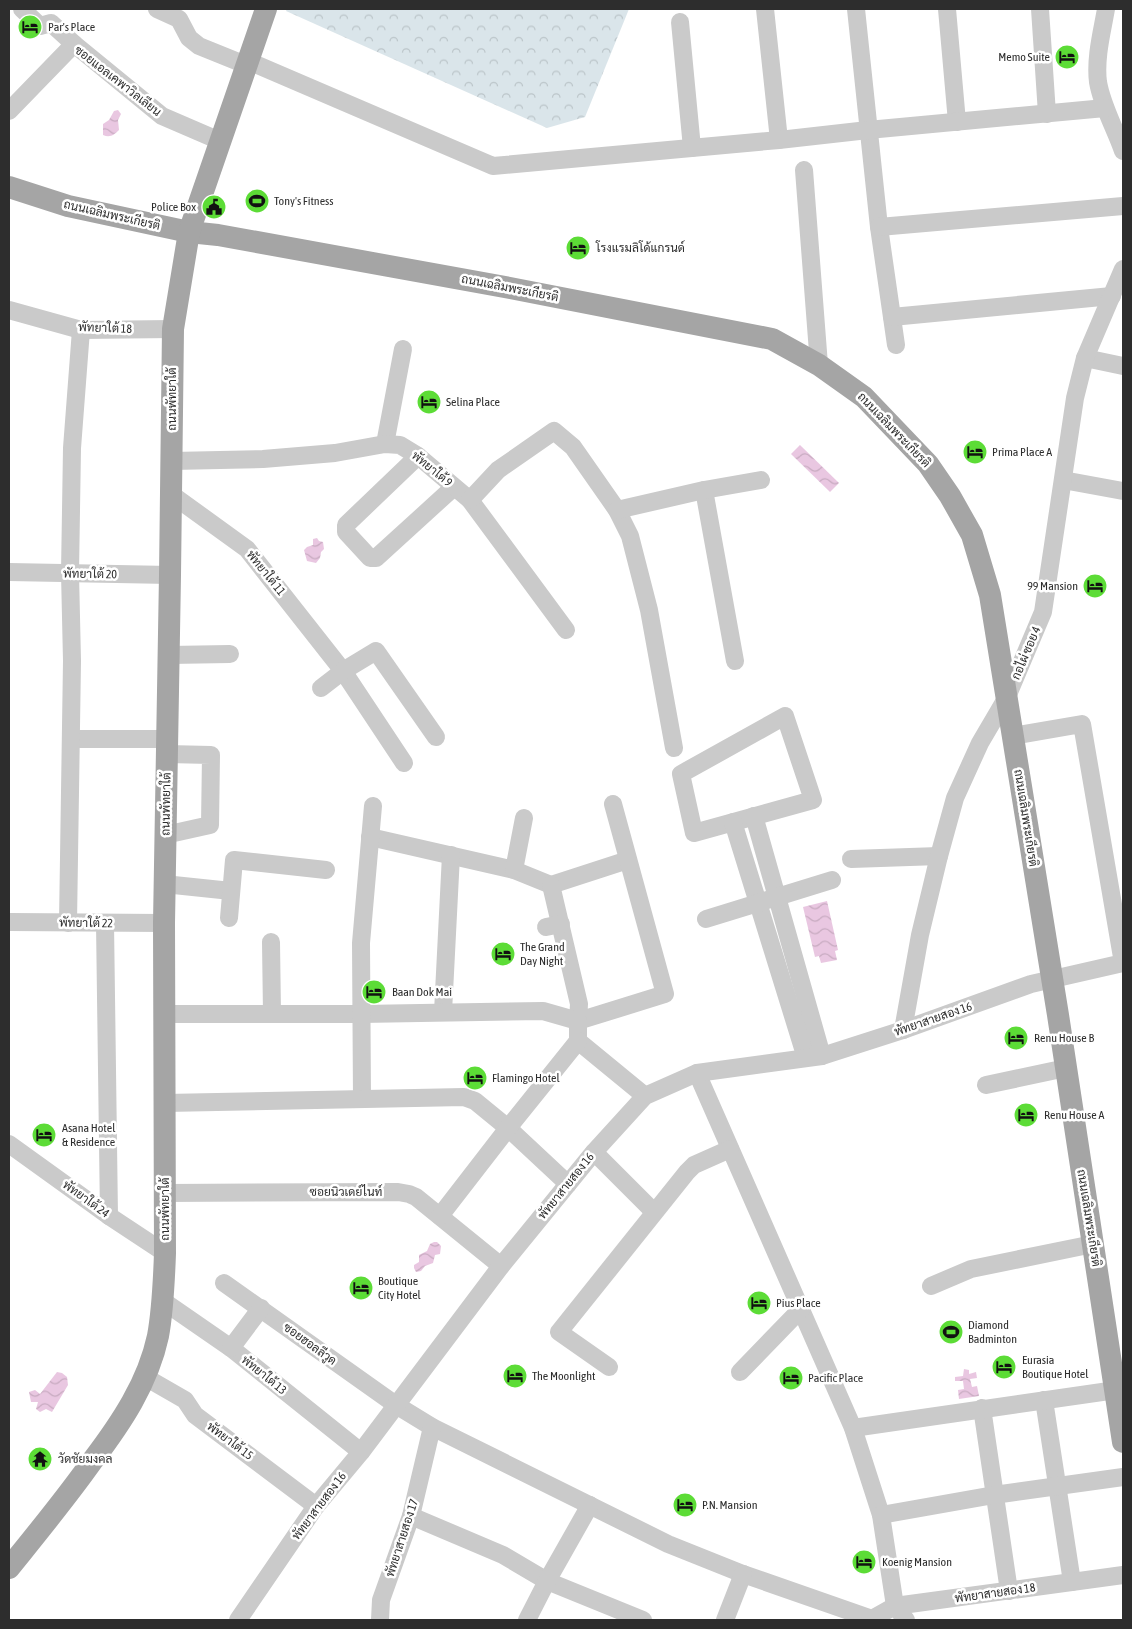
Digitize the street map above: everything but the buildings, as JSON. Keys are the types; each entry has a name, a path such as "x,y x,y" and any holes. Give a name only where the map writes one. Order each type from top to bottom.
{"main road":[{"name":"ถนนพัทยาใต้","path":"9,1568 71,1491 118,1426 145,1377 157,1338 163,1301 165,1253 164,884 173,329 189,232 266,9"},
{"name":"ถนนเฉลิมพระเกียรติ","path":"9,187 68,206 189,232 218,235 510,288 772,339 819,365 864,397 928,464 950,496 972,535 990,595 1008,697 1123,1442"}],"street":[{"path":"22,9 40,26 51,23 74,44"},
{"path":"156,9 179,18 189,38 199,46 247,63 493,166 1106,108"},
{"path":"765,9 779,140"},
{"path":"856,9 879,227 896,346"},
{"path":"947,9 957,122"},
{"path":"1040,9 1046,114"},
{"path":"1106,9 1098,52 1098,81 1106,108 1123,148"},
{"path":"680,22 692,148"},
{"name":"ซอยแอลเคพาวิลเลียน","path":"9,111 74,44 162,116 220,140"},
{"path":"804,170 819,365"},
{"path":"879,227 1123,206"},
{"name":"กอไผ่ ซอย 4","path":"903,1030 920,935 955,798 980,743 1008,697 1042,612 1075,398 1086,358 1123,269"},
{"path":"892,317 1112,296"},
{"name":"พัทยาใต้ 18","path":"9,310 82,330 173,329"},
{"path":"68,923 72,661 70,574 72,448 82,330"},
{"path":"385,444 403,348"},
{"path":"1086,358 1123,366"},
{"path":"470,500 498,470 554,432 574,447 617,510 630,536 649,610 674,748"},
{"name":"พัทยาใต้ 9","path":"172,461 263,459 336,453 385,444 400,445 449,491 470,500 566,630"},
{"path":"415,458 346,525 346,532 370,558 376,558 449,491"},
{"path":"617,510 704,490 761,480"},
{"path":"1063,480 1123,491"},
{"path":"704,490 735,661"},
{"name":"พัทยาใต้ 11","path":"171,494 247,549 343,671 404,763"},
{"name":"พัทยาใต้ 20","path":"9,572 170,575"},
{"path":"321,688 343,671 376,651 436,737"},
{"path":"169,655 230,654"},
{"path":"785,716 813,800 733,822 694,833 681,774 785,716"},
{"path":"1013,736 1082,724 1123,964"},
{"path":"71,739 167,746 211,755 210,825 165,835"},
{"path":"165,1014 361,1014 543,1011 578,1021 665,994 613,804"},
{"path":"362,1100 361,943 374,806"},
{"path":"754,816 777,897 814,1057"},
{"path":"514,870 524,818"},
{"path":"733,822 814,1057"},
{"path":"370,837 514,870 550,885 628,860"},
{"path":"443,1012 451,855"},
{"path":"851,859 939,856"},
{"path":"229,918 234,860 326,870"},
{"path":"706,919 832,880"},
{"path":"164,884 231,891"},
{"path":"440,1216 578,1041 579,1004 553,925 550,885"},
{"name":"พัทยาใต้ 22","path":"9,922 164,923"},
{"path":"105,923 109,1216"},
{"path":"271,942 272,1014"},
{"name":"พัทยาสายสอง 16","path":"238,1620 316,1506 361,1452 502,1266 594,1152 645,1096 697,1073 814,1057 903,1030 1031,984 1123,964"},
{"path":"578,1041 645,1096"},
{"path":"986,1085 1066,1068"},
{"path":"697,1073 854,1428 881,1515 896,1606 906,1620"},
{"path":"165,1103 464,1097 475,1101 508,1128 568,1184"},
{"name":"พัทยาใต้ 24","path":"10,1148 165,1253"},
{"path":"609,1367 559,1332 687,1172 694,1165 730,1149"},
{"path":"594,1152 654,1212"},
{"name":"ซอยนิวเดย์ไนท์","path":"165,1193 398,1192 409,1194 416,1197 502,1266"},
{"path":"931,1286 971,1269 1093,1244"},
{"name":"ซอยฮอลลีวูด","path":"224,1282 396,1405 432,1427 668,1544 743,1574 871,1620"},
{"name":"พัทยาใต้ 13","path":"163,1301 231,1348 361,1452"},
{"path":"231,1348 261,1308"},
{"path":"740,1372 802,1308"},
{"name":"พัทยาใต้ 15","path":"145,1377 185,1400 196,1415 316,1506"},
{"path":"854,1428 1116,1390"},
{"path":"1044,1400 1072,1582"},
{"path":"982,1408 1009,1591"},
{"name":"พัทยาสายสอง 17","path":"380,1620 381,1600 411,1516 432,1427"},
{"path":"881,1515 994,1495 1123,1477"},
{"path":"527,1620 590,1505"},
{"path":"411,1516 503,1555 547,1581 643,1620"},
{"path":"725,1620 743,1574"},
{"name":"พัทยาสายสอง 18","path":"871,1620 896,1606 1123,1575"}],"green space":[{"path":"287,9 629,9 585,117 547,128 286,11"}],"water":[{"path":"118,110 121,114 118,120 119,130 112,136 103,135 103,124 109,120 114,111"},
{"path":"800,445 839,483 830,492 791,454"},
{"path":"317,538 323,542 324,549 316,563 307,561 304,550 313,545 313,539"},
{"path":"827,901 838,950 835,951 837,960 821,963 819,956 815,957 803,907"},
{"path":"434,1242 441,1246 440,1254 435,1255 433,1263 416,1272 414,1265 419,1262 419,1255 427,1251 430,1244"},
{"path":"964,1369 969,1370 969,1374 976,1372 977,1378 970,1379 972,1387 977,1386 979,1396 959,1399 958,1390 964,1389 963,1381 955,1381 955,1377 963,1376"},
{"path":"57,1372 67,1377 68,1385 52,1412 46,1409 40,1412 36,1409 38,1402 31,1402 29,1392 35,1390 40,1394"}],"place":[{"name":"Par's Place","path":"30,27"},
{"name":"Memo Suite","path":"1067,57"},
{"name":"Tony's Fitness","path":"257,201"},
{"name":"Police Box","path":"214,207"},
{"name":"โรงแรมลิโด้แกรนด์","path":"578,248"},
{"name":"Selina Place","path":"429,402"},
{"name":"Prima Place A","path":"975,452"},
{"name":"99 Mansion","path":"1095,586"},
{"name":"The Grand Day Night","path":"503,954"},
{"name":"Baan Dok Mai","path":"374,992"},
{"name":"Renu House B","path":"1016,1038"},
{"name":"Flamingo Hotel","path":"475,1078"},
{"name":"Renu House A","path":"1026,1115"},
{"name":"Asana Hotel & Residence","path":"44,1135"},
{"name":"Boutique City Hotel","path":"361,1288"},
{"name":"Pius Place","path":"759,1303"},
{"name":"Diamond Badminton","path":"951,1332"},
{"name":"Eurasia Boutique Hotel","path":"1004,1367"},
{"name":"The Moonlight","path":"515,1376"},
{"name":"Pacific Place","path":"791,1378"},
{"name":"วัดชัยมงคล","path":"40,1459"},
{"name":"P.N. Mansion","path":"685,1505"},
{"name":"Koenig Mansion","path":"864,1562"}]}
